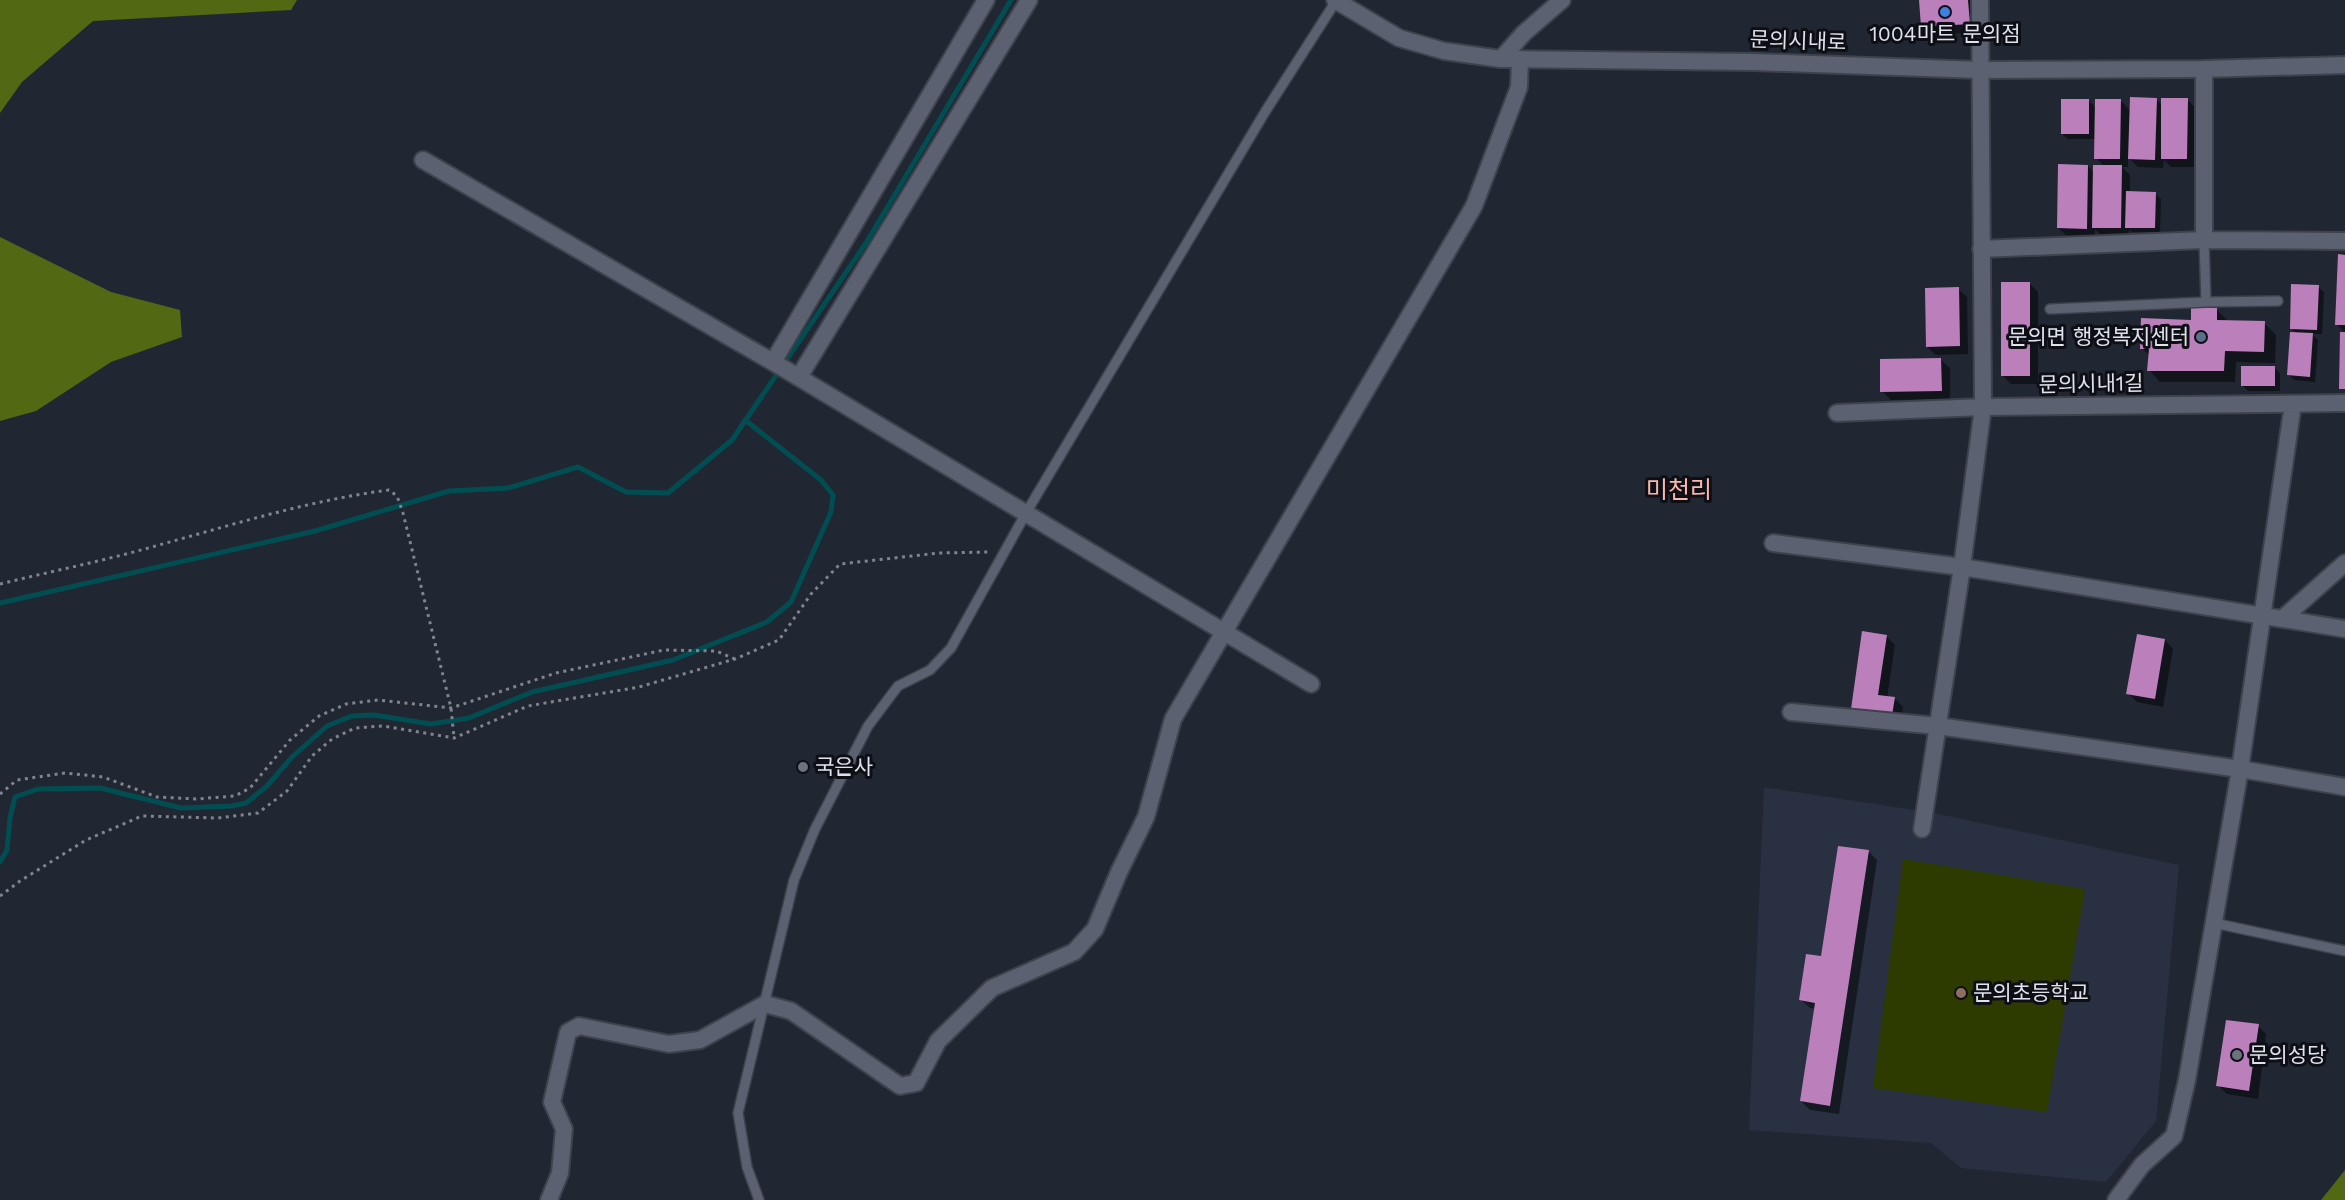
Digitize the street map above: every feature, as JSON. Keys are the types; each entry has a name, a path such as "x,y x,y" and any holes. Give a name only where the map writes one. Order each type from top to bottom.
{"street":[{"path":"775,363 986,0"},
{"path":"796,376 1029,0"},
{"name":"문의시내로","path":"1336,0 1399,38 1444,51 1501,59 1754,62 1980,70 2204,69 2345,65"},
{"path":"1501,59 1524,33 1562,0"},
{"path":"1922,829 1962,567 1983,407 1980,0"},
{"path":"549,1200 560,1173 564,1129 552,1102 568,1032 579,1026 669,1044 700,1040 765,1004 791,1011 900,1086 916,1083 938,1041 992,988 1074,952 1095,929 1146,817 1173,719 1474,206 1519,87 1520,59"},
{"path":"2204,69 2204,240"},
{"path":"423,160 775,363 1311,684"},
{"path":"1981,249 2204,240 2345,241"},
{"name":"문의시내1길","path":"1837,413 1983,407 2345,403"},
{"path":"2116,1200 2142,1165 2174,1136 2187,1080 2240,769 2293,404"},
{"path":"1773,543 1962,567 2345,629"},
{"path":"2282,619 2345,563"},
{"path":"1791,712 1938,726 2240,769 2345,787"}],"lane":[{"path":"759,1200 747,1167 738,1113 794,880 815,829 868,726 898,686 930,670 951,648 1026,513 1265,112 1336,0"},
{"path":"2204,240 2206,302"},
{"path":"2050,309 2278,301"},
{"path":"2214,923 2345,951"}],"path":[{"path":"0,584 352,495 389,490 397,496 403,513 451,710 454,738"},
{"path":"0,896 86,840 142,816 218,818 258,813 287,791 312,756 332,739 355,728 383,726 454,738 528,706 639,687 735,659 779,640 811,594 840,564 939,553 1005,552"},
{"path":"0,794 17,780 65,773 103,777 157,797 196,799 235,796 250,788 290,740 319,716 346,704 378,700 451,710 556,673 664,650 716,651 735,659"}],"shaded area":[{"name":"문의초등학교","path":"1764,787 1934,813 2179,865 2156,1121 2106,1182 1961,1168 1931,1143 1749,1130"}],"green space":[{"path":"0,0 297,0 291,10 93,21 22,82 0,113"},
{"path":"0,237 111,292 180,310 182,337 111,362 36,411 0,421"},
{"path":"1903,859 2085,889 2047,1112 1873,1088"},
{"path":"2345,1170 2345,1200 2321,1200"}],"building":[{"name":"1004마트 문의점","path":"1919,0 1968,0 1970,24 1921,27"},
{"path":"2130,97 2157,98 2155,160 2128,159"},
{"path":"2161,98 2188,98 2187,159 2161,159"},
{"path":"2061,99 2089,99 2089,134 2061,134"},
{"path":"2095,99 2121,99 2120,159 2094,159"},
{"path":"2058,164 2088,165 2087,229 2057,228"},
{"path":"2093,165 2122,165 2121,228 2092,228"},
{"path":"2126,191 2156,192 2155,228 2125,228"},
{"path":"2338,254 2345,255 2345,325 2335,325"},
{"path":"2001,282 2030,282 2030,376 2001,376"},
{"path":"2291,284 2319,285 2317,330 2290,329"},
{"path":"1959,287 1960,346 1926,347 1925,288"},
{"path":"2191,308 2217,308 2217,320 2265,321 2264,352 2225,351 2224,371 2147,371 2149,349 2140,349 2141,318 2191,320"},
{"path":"2290,332 2313,333 2310,377 2287,375"},
{"path":"2340,332 2345,332 2345,389 2339,389"},
{"path":"1941,358 1942,391 1880,392 1880,359"},
{"path":"2241,366 2275,366 2275,386 2241,386"},
{"path":"1862,631 1887,635 1878,695 1895,697 1891,722 1850,716"},
{"path":"2137,634 2165,639 2155,699 2126,694"},
{"path":"1838,846 1869,850 1830,1106 1800,1101 1815,1003 1799,1000 1806,954 1821,956"},
{"name":"문의성당","path":"2226,1020 2259,1024 2249,1091 2216,1086"}],"waterway":[{"path":"0,603 315,531 449,491 508,488 578,467 626,492 668,493 732,440 866,243 1011,0"},
{"path":"0,862 7,850 10,818 15,797 38,789 100,788 181,808 232,806 246,803 267,786 292,757 327,726 352,716 374,715 431,724 469,718 532,692 673,660 767,622 791,602 831,512 833,495 821,480 745,420"}],"place":[{"name":"1004마트 문의점","path":"1945,12"},
{"name":"문의면 행정복지센터","path":"2201,337"},
{"name":"국은사","path":"803,767"},
{"name":"문의초등학교","path":"1961,993"},
{"name":"문의성당","path":"2237,1055"}],"district":[{"name":"미천리","path":"1679,490"}]}
